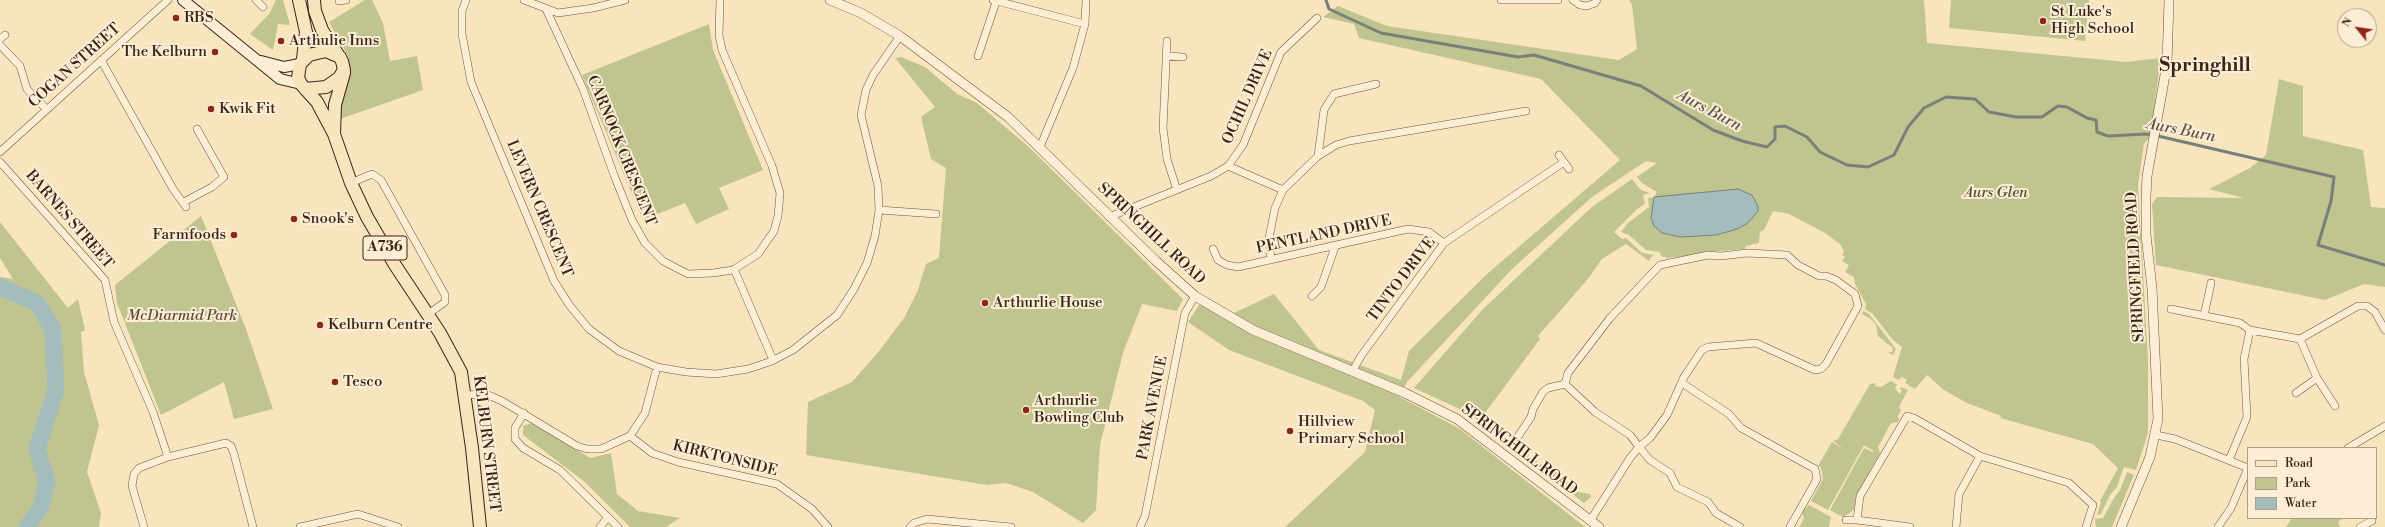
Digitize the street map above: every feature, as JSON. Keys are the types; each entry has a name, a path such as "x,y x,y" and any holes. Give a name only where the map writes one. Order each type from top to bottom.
{"main road":[{"path":"183,0 280,79 303,86 326,87 338,78 344,70 340,57 322,30 315,11 314,0"},
{"path":"299,0 306,32 298,73 303,86"},
{"path":"255,59 284,67 322,51 340,57"},
{"name":"KELBURN STREET","path":"334,134 336,104 344,70"},
{"name":"KELBURN STREET","path":"303,86 317,102 334,134 351,183 367,217 395,265 428,314 461,372 480,527"}],"street":[{"name":"COGAN STREET","path":"0,152 168,0"},
{"path":"256,0 263,7"},
{"name":"LEVERN CRESCENT","path":"466,0 462,11 462,34 471,82 554,281 570,306 590,329 619,351 657,367 686,372 716,374 748,369 773,360 794,350 837,314 867,263 875,236 879,210 878,186 862,115 866,90 873,75 900,36"},
{"path":"524,0 558,12 593,8 625,0"},
{"path":"593,0 593,8"},
{"name":"CARNOCK CRESCENT","path":"546,9 583,89 632,220 645,243 663,261 688,274 734,269 758,254 774,231 778,216 780,194 772,166 722,50 718,35 720,0"},
{"name":"SPRINGHILL ROAD","path":"830,0 861,13 900,36 1008,117 1110,217 1195,296 1253,330 1415,398 1450,415 1471,428 1599,527"},
{"path":"1040,147 1073,68 1085,24 1086,0"},
{"path":"1500,0 1558,0"},
{"path":"1573,0 1580,5 1587,6 1595,3 1597,0"},
{"name":"SPRINGFIELD ROAD","path":"2121,527 2150,457 2156,435 2158,419 2152,288 2146,235 2146,176 2157,129 2167,64 2169,0"},
{"path":"978,56 995,1 1085,24"},
{"name":"OCHIL DRIVE","path":"1110,217 1211,176 1228,166 1243,145 1281,52 1317,18"},
{"path":"1167,41 1163,128 1167,158 1177,190"},
{"path":"0,45 20,66 27,89 46,109"},
{"path":"1166,56 1183,57"},
{"path":"101,60 173,189 185,204 212,187 224,177 197,129"},
{"path":"1318,156 1324,110 1334,94 1376,84"},
{"path":"1271,260 1269,238 1275,208 1283,190 1318,156 1336,145 1349,141 1508,111 1526,110"},
{"path":"1559,154 1569,169"},
{"name":"BARNES STREET","path":"0,162 105,280 114,322 153,412 168,457"},
{"name":"TINTO DRIVE","path":"1352,372 1444,243 1564,162"},
{"path":"1228,166 1283,190"},
{"path":"351,183 372,174 381,180 445,295 445,302 428,314"},
{"path":"879,210 936,214"},
{"name":"PENTLAND DRIVE","path":"1213,250 1218,260 1228,265 1238,266 1336,247 1408,229 1429,232 1444,243"},
{"path":"1312,296 1320,287 1336,247"},
{"path":"1565,384 1571,369 1610,318 1660,264 1708,255 1722,256 1747,253 1788,255 1798,265 1819,276 1826,276 1836,280 1855,294 1858,306 1852,320 1821,369 1815,370 1756,343 1708,347 1702,350 1682,383 1667,415 1650,438 1639,447 1630,458 1590,521"},
{"path":"734,269 773,360"},
{"path":"2204,316 2211,283"},
{"name":"PARK AVENUE","path":"1140,527 1146,508 1185,312 1195,296"},
{"path":"2171,309 2240,323 2250,330 2300,339 2358,306 2367,306 2375,312 2385,330"},
{"path":"2229,460 2246,418 2244,359 2250,330"},
{"path":"2300,339 2317,378 2335,406"},
{"path":"465,395 486,394 524,413 577,446 587,449 611,446 630,436 645,413 657,367"},
{"path":"2296,393 2317,378"},
{"path":"1682,383 1729,414 1741,428 1815,469 1817,479 1790,527"},
{"path":"1517,438 1543,392 1548,388 1565,384"},
{"path":"1565,384 1595,412 1630,435 1650,460 1670,473 1678,487 1708,502 1716,513 1740,527"},
{"path":"524,413 515,428 515,440 523,448 560,470 618,527"},
{"path":"1857,520 1860,496 1906,416 1914,418 1980,456 2069,483 2093,506 2086,527"},
{"path":"2350,447 2385,426"},
{"path":"2156,435 2175,439 2247,468"},
{"name":"KIRKTONSIDE","path":"630,436 652,453 678,462 777,484 812,509 828,527"},
{"path":"144,527 132,486 134,474 139,468 168,457 226,443 231,446 253,527"},
{"path":"1956,527 1959,494 1980,456"},
{"path":"2218,527 2231,508 2247,470"},
{"path":"300,527 358,514 398,527"},
{"path":"600,527 608,517"},
{"path":"910,527 914,523 927,519 1011,527"},
{"path":"1846,520 1910,527"},
{"path":"2360,527 2373,522"}],"green space":[{"path":"276,0 283,0 290,25 278,24 273,50 250,34 269,14"},
{"path":"365,0 372,0 383,23 390,61 417,56 423,90 340,119 349,58 329,22"},
{"name":"Aurs Glen","path":"1629,0 1924,0 1927,43 2126,62 2161,58 2150,137 2144,144 2138,185 2148,361 2148,433 2136,470 2124,467 2117,487 2110,495 2101,514 2097,515 2100,501 2118,468 2093,444 2000,418 2001,416 1967,403 1944,390 1927,375 1915,389 1905,383 1907,380 1902,377 1899,380 1893,377 1902,347 1893,340 1872,313 1865,309 1866,304 1855,284 1854,277 1845,272 1849,265 1842,261 1845,257 1842,255 1844,251 1840,244 1825,233 1789,214 1773,211 1764,230 1760,232 1759,243 1746,246 1745,249 1704,252 1696,255 1667,258 1661,256 1660,252 1646,250 1629,235 1621,232 1628,223 1649,207 1648,198 1654,197 1657,192 1642,183 1637,177 1657,163 1646,161 1592,197 1512,269 1407,382 1400,397 1460,429 1585,527 1285,527 1365,452 1375,410 1363,401 1229,350 1188,322 1205,296 1234,313 1274,294 1319,350 1401,380 1409,351 1487,274 1620,160 1541,79 1359,38 1354,24 1323,17 1338,6 1387,26 1619,60 1637,49 1632,5"},
{"path":"1951,0 2089,0 2085,41 1949,28"},
{"path":"709,24 713,50 763,170 719,188 729,209 696,224 685,203 643,220 582,75"},
{"path":"901,57 925,67 957,94 977,103 1030,148 1183,299 1177,311 1142,304 1123,353 1100,445 1096,510 1083,523 1033,492 1006,483 987,485 806,455 808,402 852,382 879,351 904,318 918,290 926,264 939,258 946,168 931,159 921,117 935,107 895,58"},
{"path":"2279,79 2303,86 2303,136 2363,150 2371,207 2385,208 2385,287 2364,284 2325,300 2156,265 2152,204 2157,197 2244,198 2209,189 2250,168 2266,155"},
{"path":"1632,179 1641,190 1650,193 1643,195 1645,204 1637,209 1614,232 1622,239 1626,238 1642,253 1654,255 1649,261 1626,244 1602,259 1587,280 1538,336 1540,339 1479,421 1462,410 1414,388 1483,309 1592,207"},
{"name":"McDiarmid Park","path":"201,216 246,329 273,409 234,419 224,382 161,415 117,303 115,285"},
{"path":"0,222 68,308 78,299 85,330 81,332 84,372 99,425 87,472 101,513 99,527 0,527 0,277 13,279 0,258"},
{"path":"1863,311 1869,314 1896,349 1893,355 1888,352 1892,352 1893,348 1878,336 1876,325 1871,319 1862,314"},
{"path":"1891,381 1897,385 1895,389 1900,394 1902,390 1900,389 1901,387 1908,390 1899,407 1901,410 1898,416 1898,422 1891,423 1878,447 1880,453 1863,484 1861,494 1856,496 1854,510 1843,517 1830,510 1864,448 1873,452 1874,451 1864,445 1828,510 1811,501 1823,479 1821,467 1818,466 1832,442 1844,449 1833,441 1838,439 1870,384 1876,383 1875,386 1881,387"},
{"path":"532,423 590,458 611,453 617,494 638,511 680,518 666,527 630,527 585,482 523,435 523,426"},
{"path":"1516,445 1522,447 1521,450 1552,472 1554,470 1578,492 1590,494 1591,497 1584,503 1514,449"},
{"path":"2127,472 2134,475 2112,527 2096,527 2095,519 2103,518 2120,490"},
{"path":"1809,505 1831,517 1829,527 1799,527 1804,519 1802,512"},
{"path":"2291,519 2342,519 2338,522 2340,527 2286,527"}],"water":[{"path":"1738,189 1752,195 1758,206 1758,211 1748,223 1737,229 1716,235 1680,237 1662,233 1654,226 1651,218 1654,197"}],"waterway":[{"name":"Aurs Burn","path":"1326,0 1329,9 1381,33 1518,57 1534,55 1641,86 1713,130 1742,141 1767,147 1775,139 1775,127 1785,126 1807,137 1820,152 1847,165 1868,167 1894,155 1908,127 1924,108 1946,97 1975,99 1989,112 2016,117 2042,117 2058,106 2067,107 2087,118 2096,120 2097,132 2108,136 2146,134 2158,136 2334,177 2331,201 2318,245 2385,265"},
{"path":"0,287 37,303 53,329 56,390 37,449 47,482 41,507 27,527"}],"place":[{"name":"RBS","path":"176,18"},
{"name":"St Luke's High School","path":"2043,21"},
{"name":"Arthulie Inns","path":"281,41"},
{"name":"The Kelburn","path":"215,52"},
{"name":"Kwik Fit","path":"211,109"},
{"name":"Snook's","path":"294,219"},
{"name":"Farmfoods","path":"234,235"},
{"name":"Arthurlie House","path":"985,303"},
{"name":"Kelburn Centre","path":"320,325"},
{"name":"Tesco","path":"335,382"},
{"name":"Arthurlie Bowling Club","path":"1026,410"},
{"name":"Hillview Primary School","path":"1290,431"}],"district":[{"name":"Springhill","path":"2205,66"}]}
